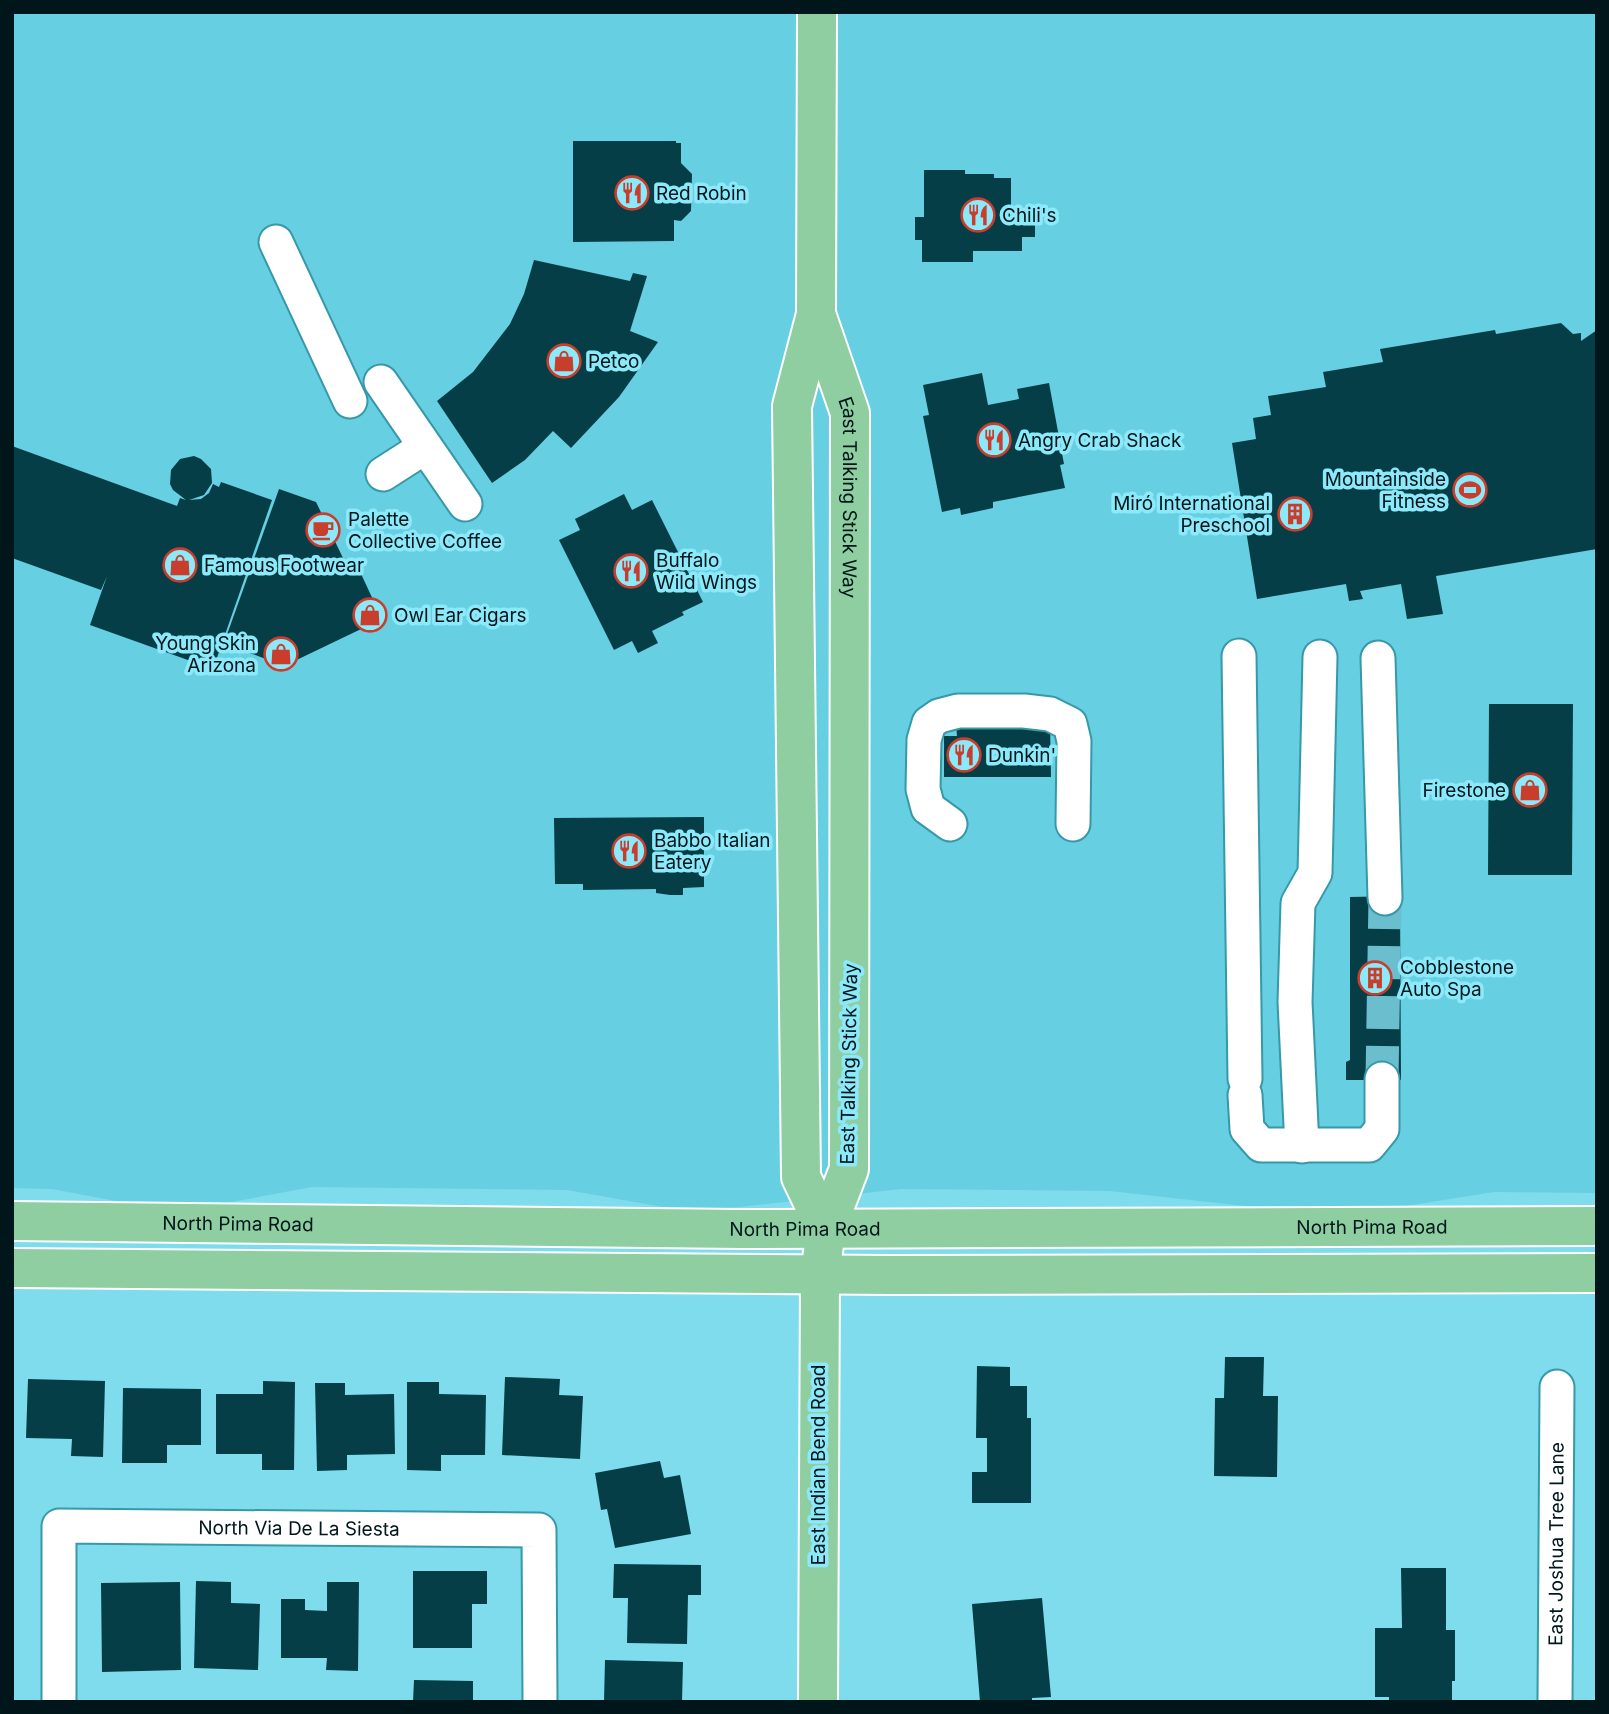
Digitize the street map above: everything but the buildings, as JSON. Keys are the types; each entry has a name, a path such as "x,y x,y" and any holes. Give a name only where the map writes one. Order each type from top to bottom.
{"main road":[{"name":"East Talking Stick Way","path":"817,12 816,314 792,406 801,1177 826,1229"},
{"name":"East Talking Stick Way","path":"816,314 850,413 849,1169 826,1229"},
{"path":"793,451 813,507 817,530 820,643 830,655 850,668"},
{"name":"North Pima Road","path":"12,1221 826,1229 1597,1226"},
{"path":"12,1249 220,1251 231,1249 244,1236 247,1224"},
{"name":"East Indian Bend Road","path":"818,1702 820,1275 826,1229"},
{"path":"12,1268 820,1275 1597,1273"}],"street":[{"path":"276,242 350,401"},
{"path":"381,382 465,504"},
{"path":"383,474 425,447"},
{"path":"1239,656 1247,1129 1261,1145 1369,1144 1382,1129 1382,1079"},
{"path":"1302,1146 1295,1002 1298,903 1315,873 1321,657"},
{"path":"1378,658 1385,898"},
{"path":"950,824 928,808 923,789 924,740 929,723 939,716 958,711 1024,711 1051,714 1069,724 1074,741 1073,824"},
{"path":"1244,978 1298,1041"},
{"name":"East Joshua Tree Lane","path":"1555,1702 1557,1387"},
{"name":"North Via De La Siesta","path":"59,1702 59,1526 540,1530 540,1702"}],"shaded area":[{"path":"12,12 1597,12 1597,1193 1494,1192 1393,1208 1263,1208 1110,1191 901,1189 730,1208 680,1210 567,1190 312,1187 210,1206 126,1203 52,1189 12,1188"}],"tunnel":[{"path":"1382,1079 1385,898"}],"place":[{"name":"Red Robin","path":"632,193"},
{"name":"Chili's","path":"978,215"},
{"name":"Petco","path":"564,361"},
{"name":"Angry Crab Shack","path":"994,440"},
{"name":"Mountainside Fitness","path":"1470,490"},
{"name":"Miró International Preschool","path":"1295,514"},
{"name":"Palette Collective Coffee","path":"323,530"},
{"name":"Famous Footwear","path":"180,565"},
{"name":"Buffalo Wild Wings","path":"631,571"},
{"name":"Owl Ear Cigars","path":"370,615"},
{"name":"Young Skin Arizona","path":"281,654"},
{"name":"Dunkin'","path":"964,755"},
{"name":"Firestone","path":"1530,790"},
{"name":"Babbo Italian Eatery","path":"629,851"},
{"name":"Cobblestone Auto Spa","path":"1375,978"}]}
